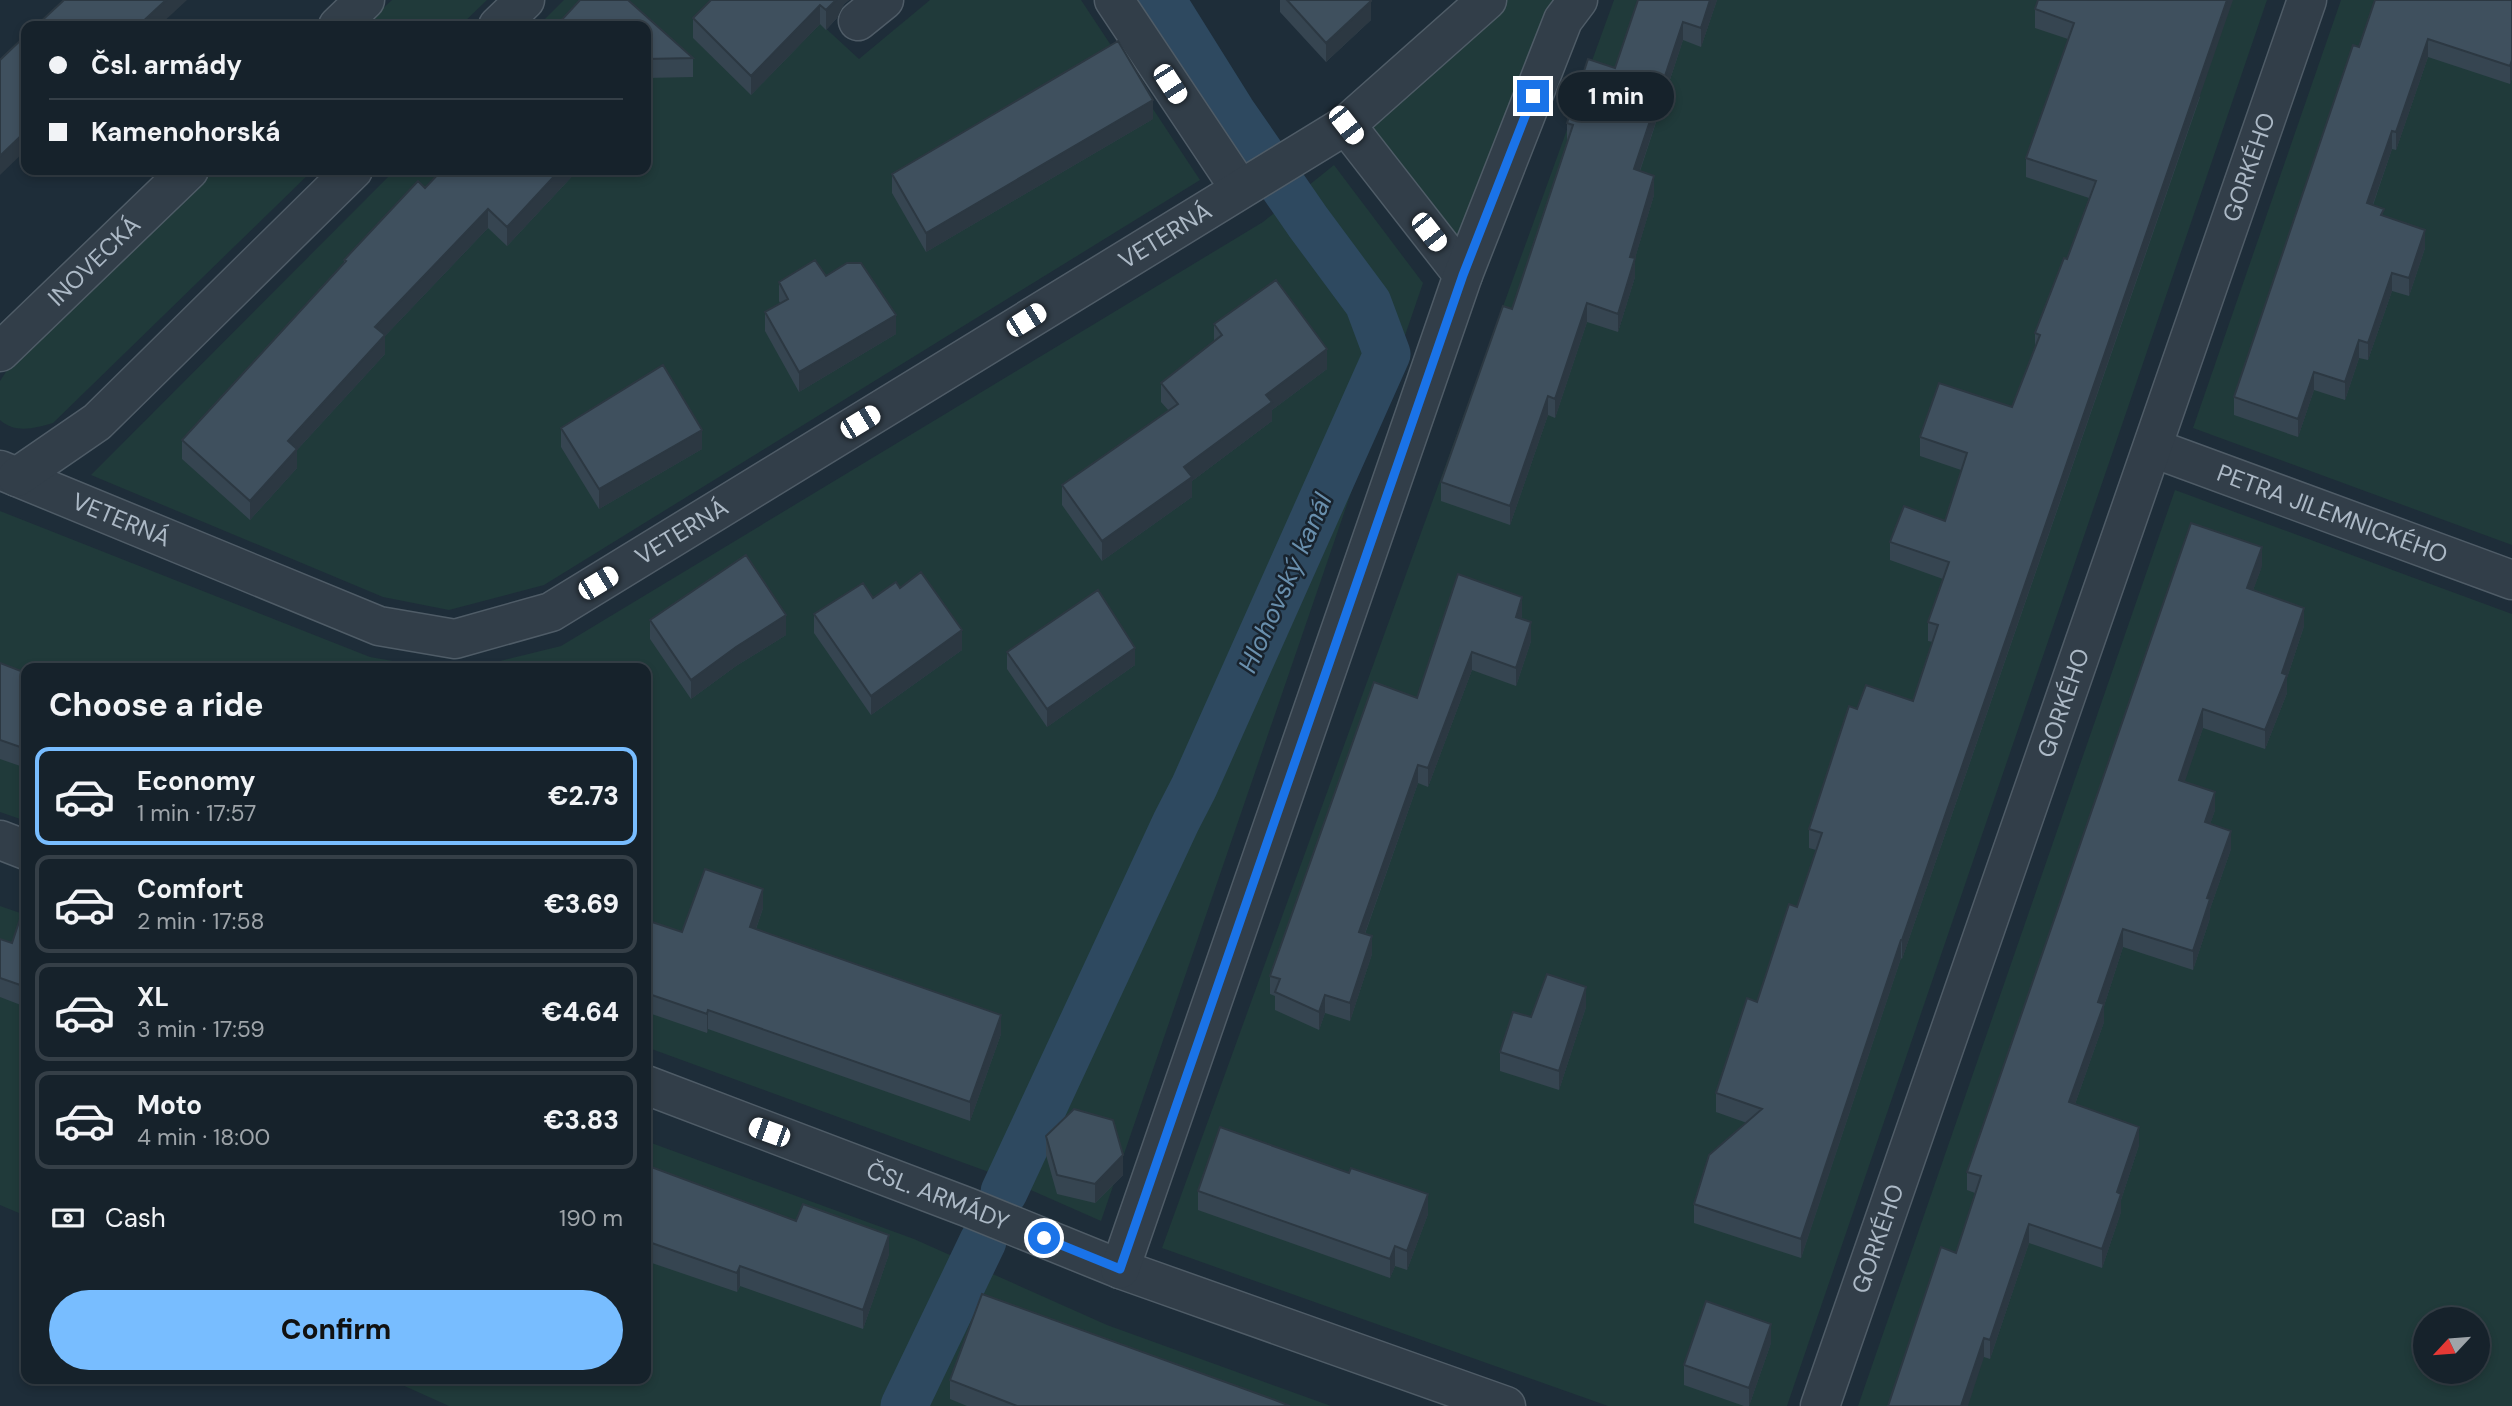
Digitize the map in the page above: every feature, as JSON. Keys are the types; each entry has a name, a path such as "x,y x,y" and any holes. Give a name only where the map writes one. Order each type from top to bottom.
{"street":[{"path":"343,21 365,0"},
{"path":"503,21 525,0"},
{"path":"1114,0 1240,189"},
{"name":"VETERNÁ","path":"9,474 379,626 455,639 551,612 1346,125 1487,0"},
{"path":"1120,1269 1463,275 1563,20 1578,0"},
{"name":"GORKÉHO","path":"1820,1406 2307,0"},
{"path":"1346,125 1463,275"},
{"name":"INOVECKÁ","path":"0,352 184,175"},
{"path":"9,474 97,422 348,175"},
{"name":"PETRA JILEMNICKÉHO","path":"2153,448 2512,580"},
{"path":"0,840 21,848"},
{"name":"ČSL. ARMÁDY","path":"651,1087 967,1206 1120,1269 1506,1406"}],"green space":[{"path":"392,0 487,0 465,21 369,21"},
{"path":"564,0 795,0 859,59 930,0 1081,0 1200,180 544,585 449,610 383,597 91,475 390,175 651,175 651,21 543,21"},
{"path":"1487,0 1555,0 1463,275 1346,125"},
{"path":"1614,0 2267,0 1787,1406 1608,1406 1162,1248"},
{"path":"2341,0 2512,0 2512,545 2193,428"},
{"path":"1334,165 1423,283 1101,1221 997,1175 651,1049 651,663 492,663 561,646 1263,222"},
{"path":"209,175 308,175 53,423 19,428 0,420 0,381 11,364"},
{"path":"2175,490 2512,614 2512,1406 1858,1406"},
{"path":"0,511 370,657 404,663 21,663 21,819 0,812"},
{"path":"0,906 21,913 21,1214 0,1205"},
{"path":"651,1143 914,1239 1107,1325 1331,1406 449,1406 400,1384 651,1384"}],"building":[{"path":"64,0 166,0 143,21 41,21"},
{"path":"580,0 628,0 693,58 651,59 651,21 561,21"},
{"path":"711,0 836,0 826,10 820,5 751,76 693,18"},
{"path":"1287,0 1371,0 1371,1 1326,43"},
{"path":"1638,0 1710,0 1701,28 1683,22 1634,169 1654,176 1630,257 1635,258 1618,314 1587,303 1555,399 1548,396 1510,506 1441,482 1503,306 1512,309 1573,125 1567,123 1588,59 1615,68"},
{"path":"2038,0 2227,0 1901,940 1801,1239 1694,1204 1709,1155 1762,1109 1716,1093 1747,998 1757,1002 1789,904 1797,907 1822,833 1809,829 1849,706 1857,709 1866,685 1913,701 1938,625 1928,622 1949,562 1890,542 1904,506 1945,521 1967,453 1920,437 1939,383 2012,407 2040,335 2035,333 2064,258 2067,259 2096,181 2026,158 2074,23 2035,9"},
{"path":"2375,0 2512,0 2512,60 2510,66 2428,39 2396,132 2392,131 2367,203 2384,209 2381,215 2425,230 2409,278 2392,273 2368,343 2359,340 2345,382 2314,372 2298,419 2234,397 2353,45 2359,47"},
{"path":"21,40 21,136 0,156 0,60"},
{"path":"1118,41 1153,100 926,233 892,174"},
{"path":"437,175 555,175 507,227 488,209 375,327 385,335 288,441 297,449 250,501 182,440 418,181 425,188"},
{"path":"815,260 826,276 847,263 861,263 896,315 799,372 765,312 788,299 779,282"},
{"path":"1276,280 1327,349 1266,395 1272,402 1184,467 1192,477 1102,541 1062,485 1178,404 1161,383 1222,335 1214,324"},
{"path":"663,365 702,430 599,489 561,428"},
{"path":"2191,523 2262,547 2247,588 2304,608 2282,673 2287,675 2265,730 2203,709 2179,780 2215,792 2205,822 2231,831 2207,898 2210,899 2193,951 2123,929 2098,1002 2104,1004 2069,1102 2139,1127 2117,1192 2121,1194 2102,1249 2029,1224 1990,1340 1984,1338 1961,1406 1888,1406 1941,1247 1956,1253 1981,1176 1967,1172"},
{"path":"746,555 786,615 691,680 650,620"},
{"path":"921,572 962,630 871,696 814,614 863,583 873,598 896,582 900,588"},
{"path":"1458,574 1522,597 1516,617 1531,622 1516,668 1472,652 1428,768 1418,765 1359,932 1372,936 1350,1003 1325,995 1319,1012 1275,992 1280,979 1270,976 1374,682 1417,698"},
{"path":"1098,590 1135,648 1047,709 1007,652"},
{"path":"0,663 21,671 21,747 0,740"},
{"path":"705,869 763,889 750,927 1001,1015 970,1102 708,1010 707,1014 651,995 651,922 682,932"},
{"path":"21,916 21,985 0,978 0,939 12,943"},
{"path":"1547,974 1586,987 1559,1071 1500,1052 1513,1012 1531,1017"},
{"path":"1074,1109 1113,1120 1123,1155 1095,1184 1057,1175 1046,1136"},
{"path":"1220,1127 1349,1173 1351,1168 1428,1194 1407,1251 1395,1246 1390,1259 1198,1191"},
{"path":"651,1167 796,1221 803,1204 889,1235 863,1310 740,1266 737,1273 651,1243"},
{"path":"982,1294 1290,1406 1017,1406 950,1380"},
{"path":"1706,1301 1771,1324 1749,1388 1684,1365"}],"waterway":[{"name":"Hlohovský kanál","path":"1004,1192 1194,787 1387,354 1368,303 1232,112 1162,0"},
{"name":"Hlohovský kanál","path":"904,1406 983,1241"}],"route":[{"path":"1044,1238 1120,1269 1463,275 1533,96"}]}
